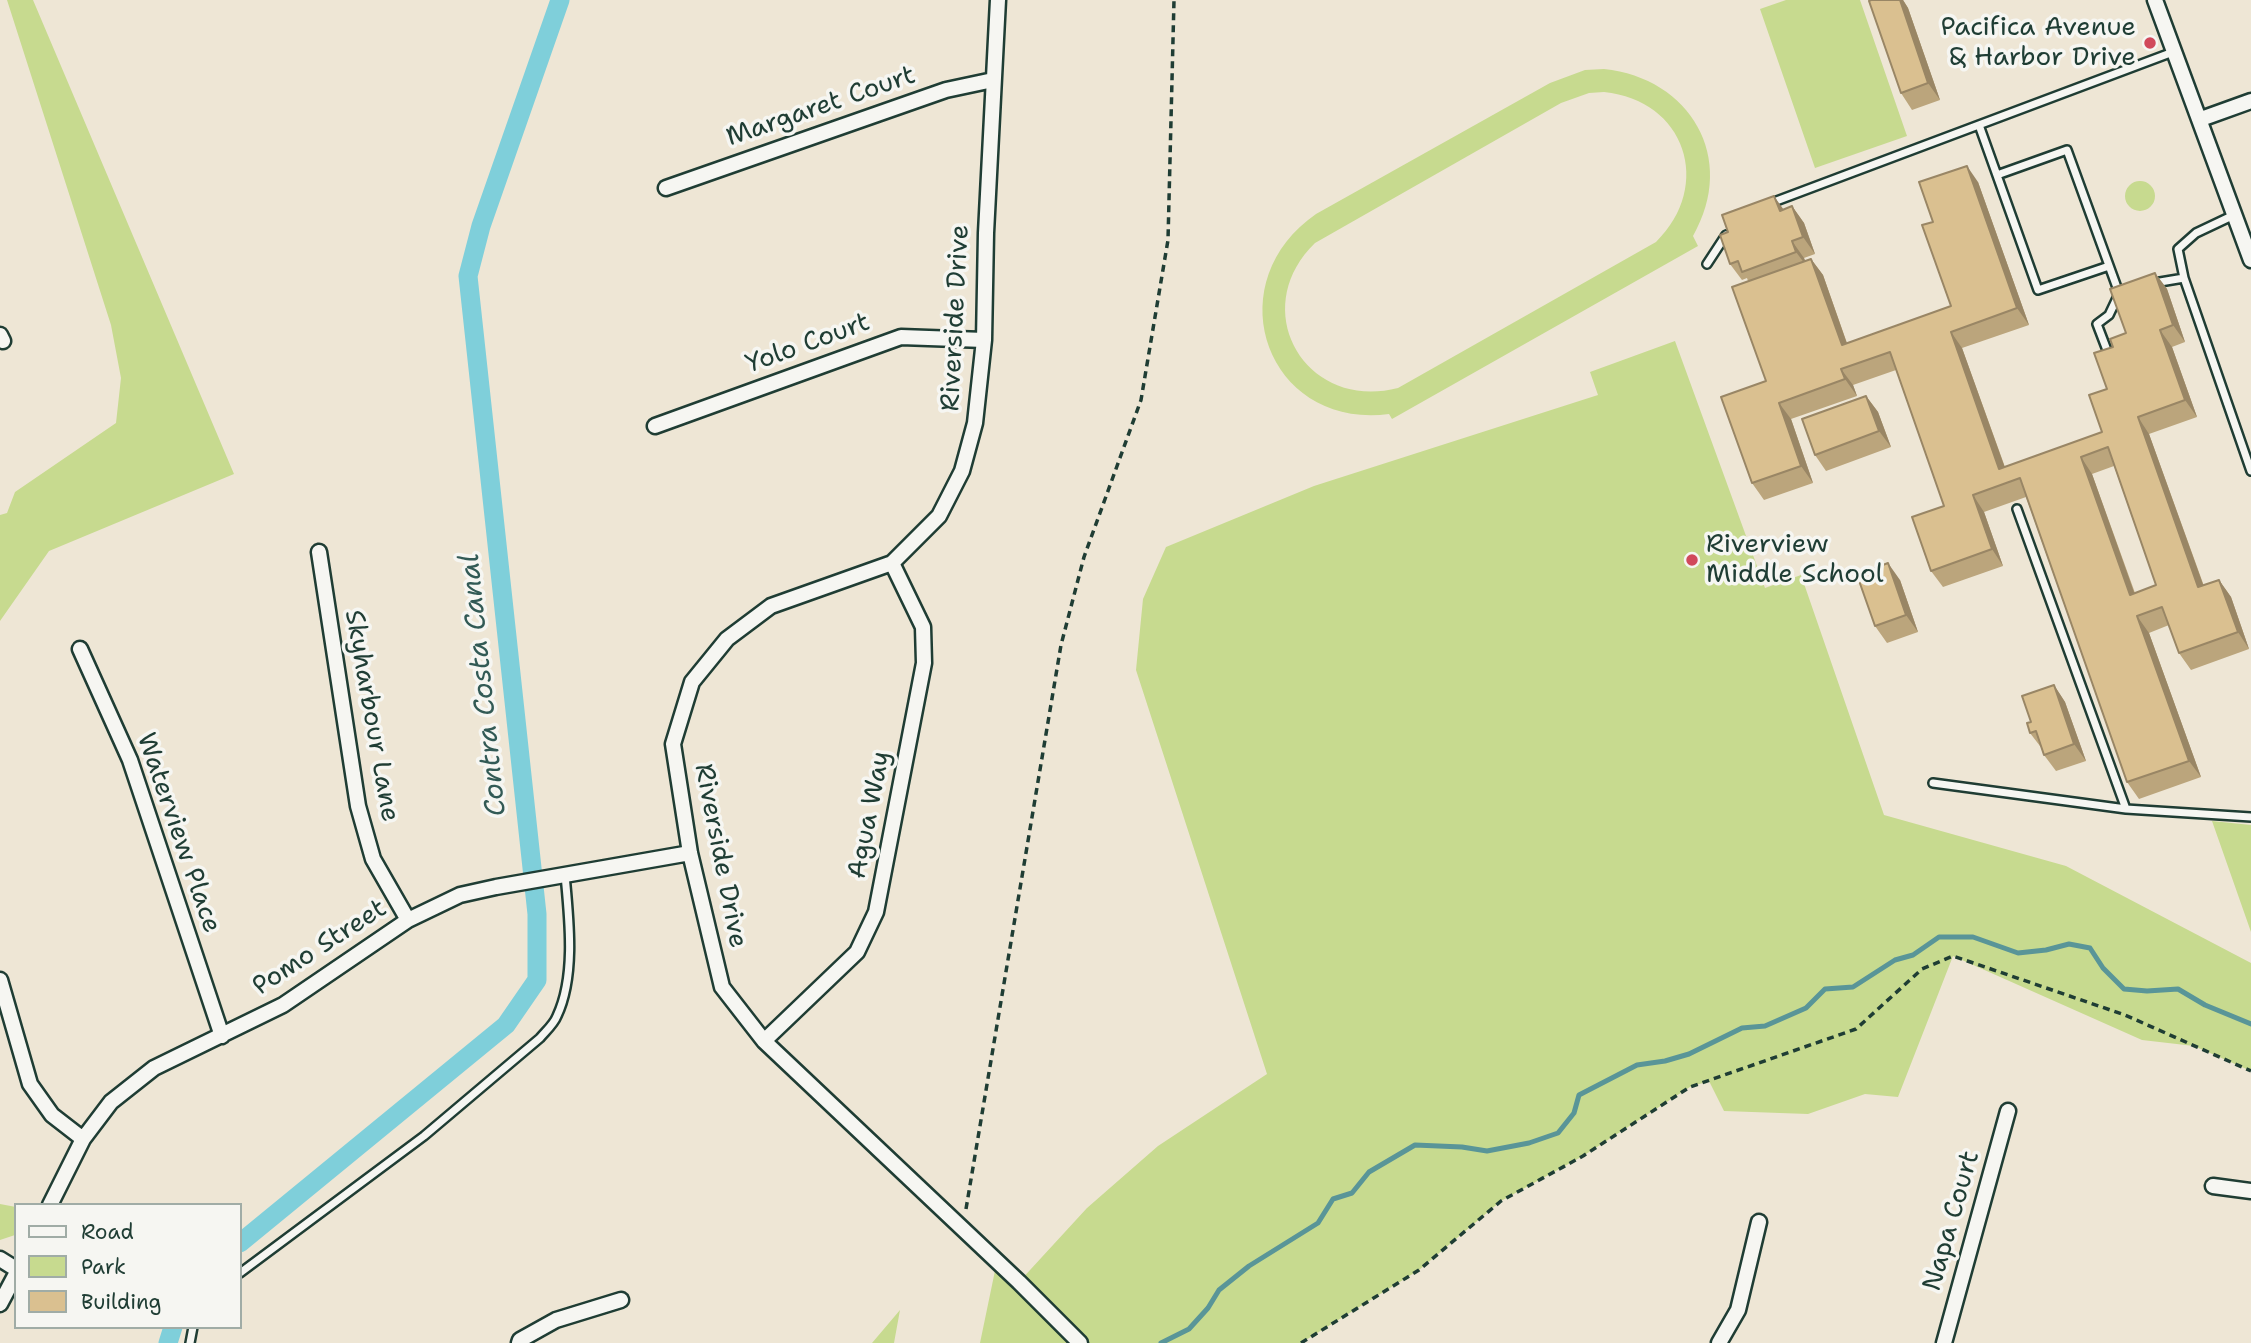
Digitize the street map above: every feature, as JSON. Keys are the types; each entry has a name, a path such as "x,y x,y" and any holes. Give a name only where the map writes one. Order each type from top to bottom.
{"street":[{"name":"Riverside Drive","path":"998,0 986,233 984,340 975,423 962,471 939,516 891,563 771,606 727,639 692,682 673,744 690,853 722,987 764,1041 1080,1343"},
{"path":"2155,0 2251,260"},
{"name":"Margaret Court","path":"666,187 946,90 993,80"},
{"path":"2201,119 2251,101"},
{"name":"Yolo Court","path":"654,426 901,337 984,340"},
{"name":"Skyharbour Lane","path":"319,552 358,806 373,859 408,920"},
{"name":"Agua Way","path":"764,1041 857,952 876,912 924,663 923,627 891,563"},
{"name":"Waterview Place","path":"80,649 130,760 222,1036"},
{"name":"Pomo Street","path":"51,1203 83,1139 110,1102 154,1068 283,1005 408,920 460,895 585,870 690,853"},
{"path":"0,980 30,1084 52,1115 83,1139"},
{"name":"Napa Court","path":"1944,1343 2008,1111"},
{"path":"2213,1186 2251,1191"},
{"path":"1719,1343 1738,1310 1759,1222"},
{"path":"0,1259 14,1270"},
{"path":"0,1304 14,1276"},
{"path":"519,1343 556,1320 621,1300"}],"lane":[{"path":"1768,205 2174,51"},
{"path":"1979,125 2038,290 2109,265"},
{"path":"1997,175 2067,150 2119,293 2109,315 2097,324 2110,358"},
{"path":"2235,214 2196,233 2178,249 2185,278 2251,471"},
{"path":"1707,264 1728,232"},
{"path":"2144,285 2185,278"},
{"path":"2119,293 2132,289"},
{"path":"2017,509 2126,809"},
{"path":"1933,783 2126,809 2251,817"},
{"path":"242,1272 434,1128 540,1038 557,1019 566,989 568,966 570,924 565,874"}],"path":[{"path":"962,1229 1061,645 1084,557 1141,400 1168,240 1174,0"},
{"path":"1301,1343 1419,1270 1501,1201 1583,1156 1690,1087 1856,1029 1922,969 1953,956 2125,1016 2251,1071"}],"green space":[{"path":"7,0 33,0 234,474 49,551 0,621 0,515 7,513 15,492 116,423 121,378 111,325"},
{"path":"1786,0 1860,0 1907,136 1815,168 1760,9"},
{"path":"1604,69 1634,76 1661,88 1682,105 1698,127 1707,151 1710,178 1706,207 1693,236 1698,246 1392,419 1389,414 1347,413 1312,399 1286,376 1269,346 1263,312 1268,277 1285,243 1316,214 1550,83 1585,70","holes":["1604,92 1632,98 1654,111 1671,128 1682,149 1686,172 1684,196 1674,220 1656,242 1398,388 1365,391 1337,385 1313,370 1296,350 1287,325 1286,297 1295,269 1315,243 1561,103 1589,93"]},
{"path":"2140,181 2151,185 2155,196 2151,207 2140,211 2129,207 2125,196 2129,185"},
{"path":"1675,341 1765,588 1801,575 1884,815 2066,866 2251,963 2251,1071 2194,1046 2142,1040 1953,956 1898,1097 1865,1094 1808,1114 1724,1111 1709,1081 1690,1087 1583,1156 1501,1201 1419,1270 1301,1343 980,1343 997,1261 1019,1282 1087,1208 1158,1146 1267,1074 1136,670 1143,599 1166,547 1314,486 1598,395 1590,372"},
{"path":"2212,821 2251,825 2251,932"},
{"path":"0,1204 14,1207 14,1235 0,1240"},
{"path":"900,1310 894,1343 872,1343"}],"building":[{"path":"1900,0 1928,83 1901,93 1869,1"},
{"path":"1967,166 2017,308 1951,332 1999,469 2102,432 2089,395 2107,389 2094,353 2113,347 2110,339 2126,333 2110,289 2155,273 2173,325 2160,330 2185,400 2138,417 2198,587 2219,580 2238,632 2179,653 2162,607 2137,616 2189,761 2127,782 2020,478 1973,495 1992,549 1931,571 1912,517 1944,506 1890,352 1841,369 1845,379 1779,403 1801,466 1752,483 1721,397 1766,381 1732,287 1811,259 1842,345 1951,306 1922,225 1933,222 1919,182","holes":["2108,447 2156,585 2130,595 2081,457"]},
{"path":"1774,196 1780,211 1792,206 1803,237 1792,241 1796,252 1742,272 1738,261 1730,264 1720,235 1728,232 1722,215"},
{"path":"1866,396 1879,431 1815,455 1802,419"},
{"path":"1888,563 1906,615 1875,626 1857,575"},
{"path":"2054,685 2074,744 2044,755 2036,731 2030,733 2027,723 2031,722 2022,696"}],"waterway":[{"name":"Contra Costa Canal","path":"242,1241 506,1025 537,980 537,914 468,276 481,226 560,0"},
{"path":"1161,1343 1189,1329 1208,1308 1219,1290 1249,1266 1318,1223 1333,1199 1352,1193 1369,1172 1415,1145 1487,1151 1529,1143 1558,1133 1574,1113 1579,1095 1637,1065 1689,1054 1742,1028 1765,1026 1806,1008 1825,989 1853,987 1895,960 1913,955 1939,937 1973,937 2018,953 2069,944 2090,948 2103,968 2124,989 2178,989 2205,1005 2251,1024"},
{"name":"Contra Costa Canal","path":"168,1343 172,1329"}],"place":[{"name":"Pacifica Avenue & Harbor Drive","path":"2150,43"},
{"name":"Riverview Middle School","path":"1692,560"}]}
